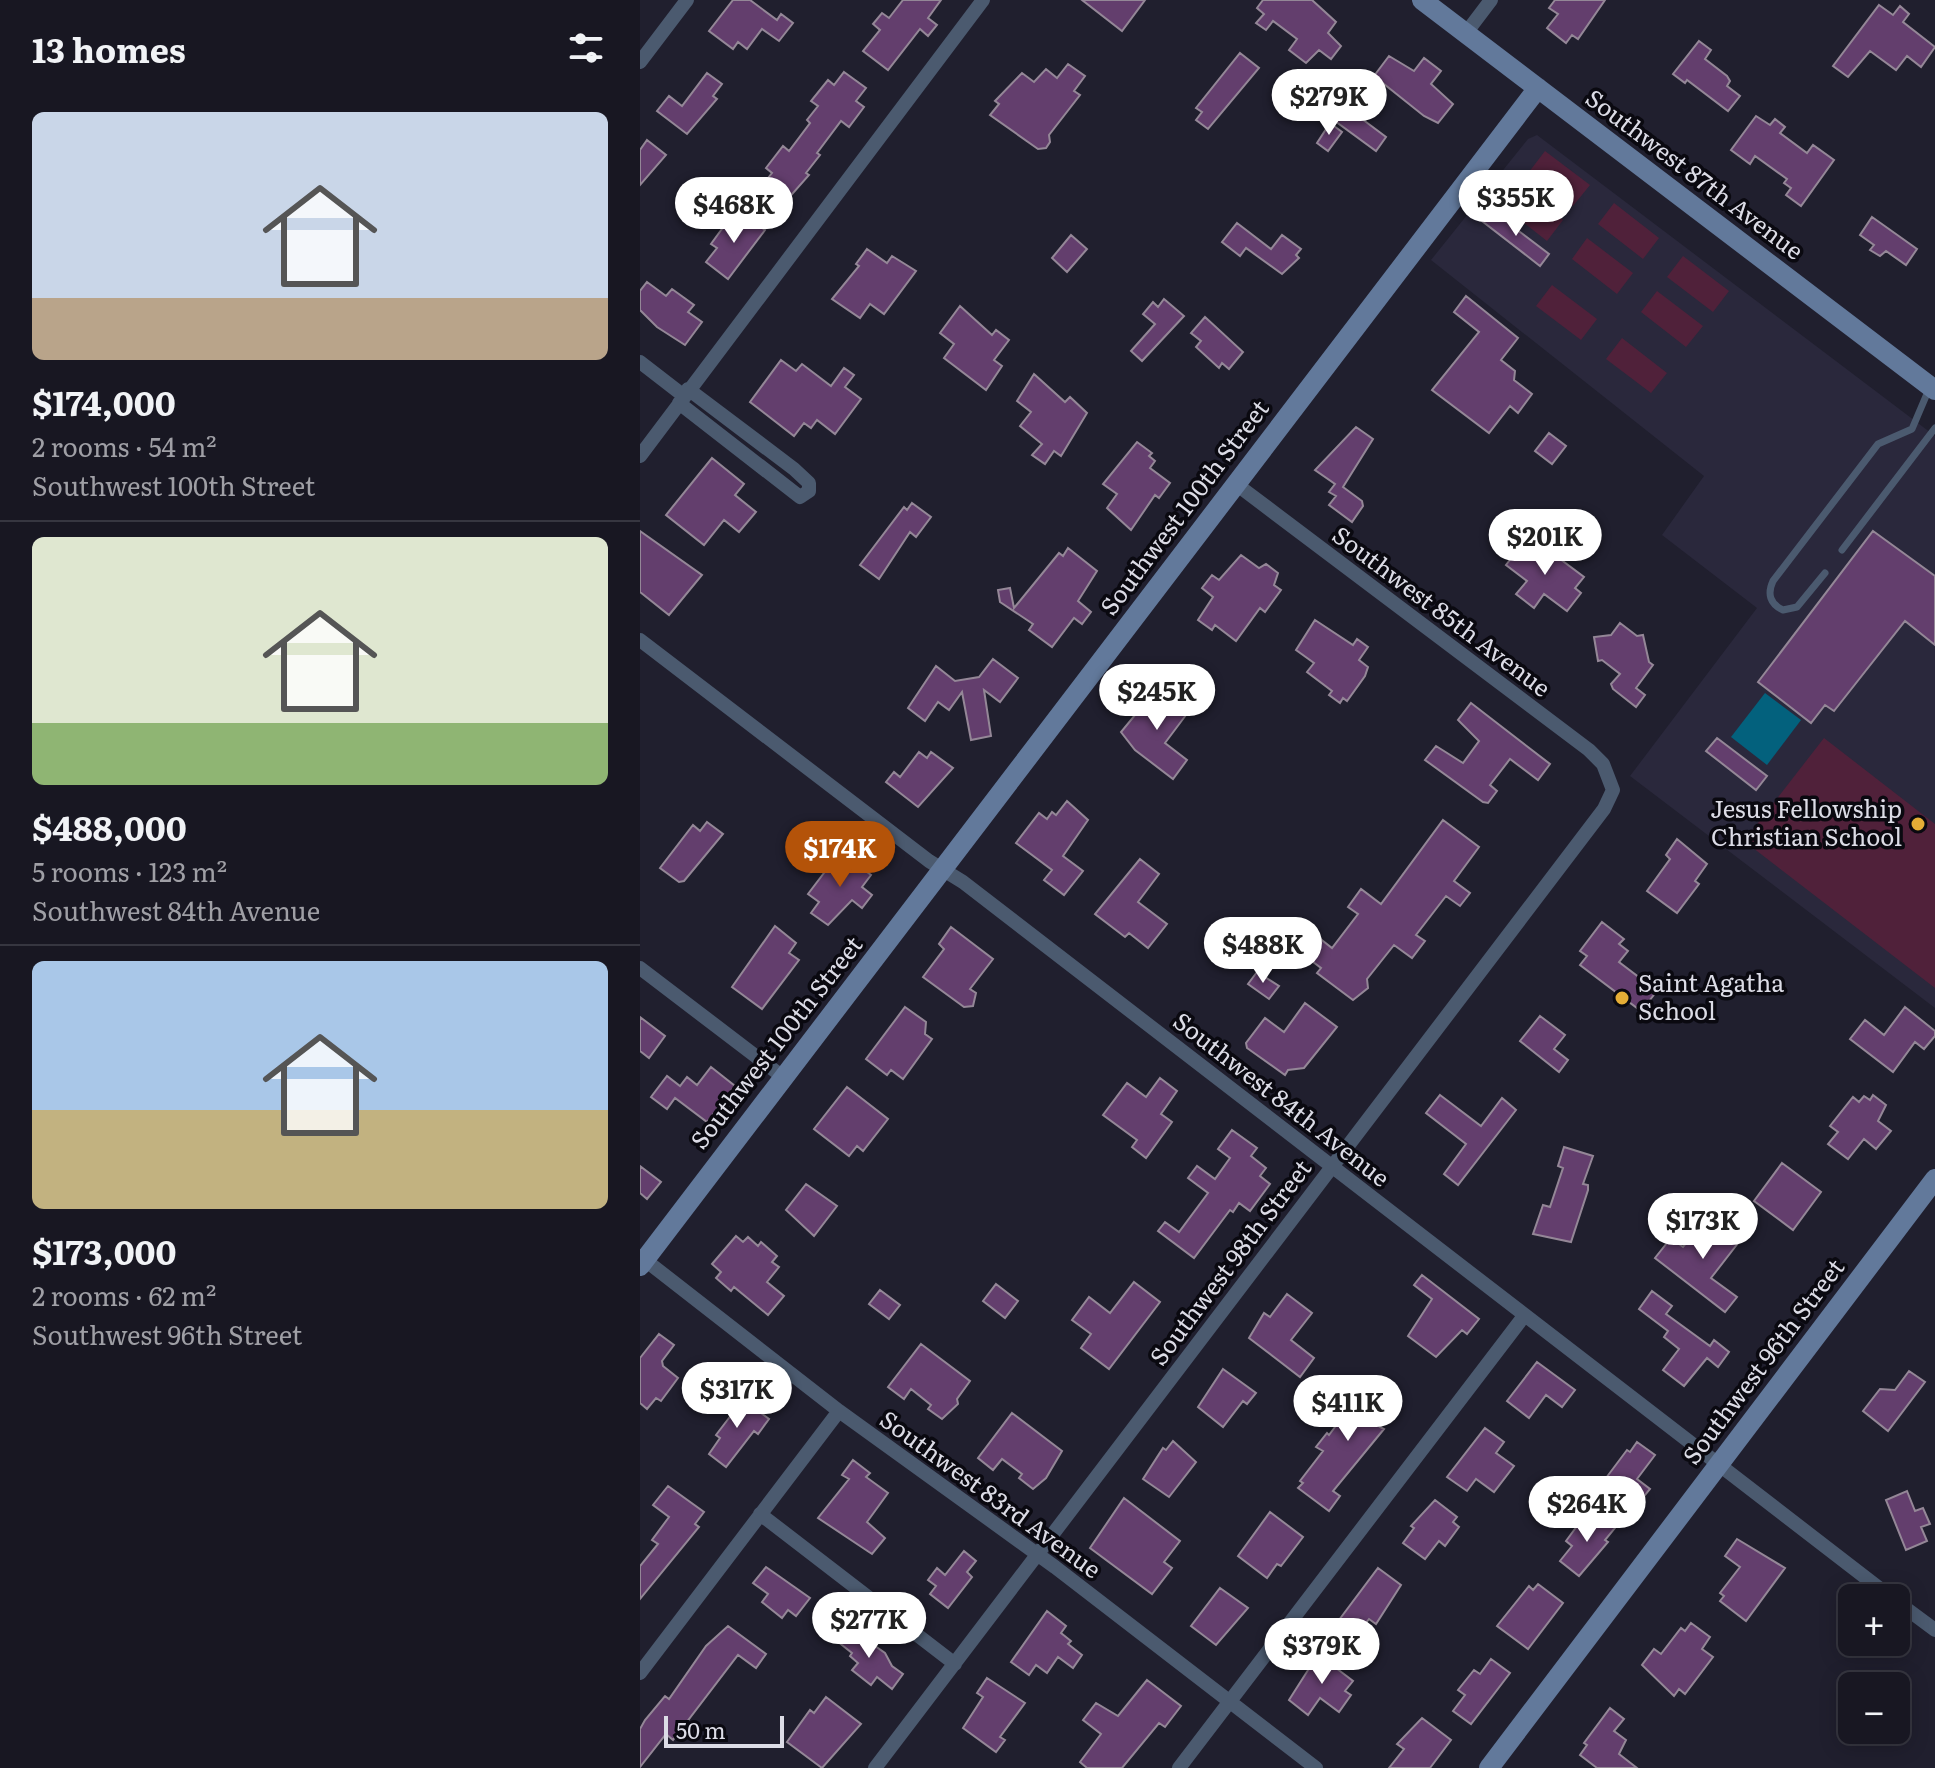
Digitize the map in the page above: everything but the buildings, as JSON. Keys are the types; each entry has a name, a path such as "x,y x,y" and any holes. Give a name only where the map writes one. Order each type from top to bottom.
{"street":[{"path":"640,62 687,0"},
{"path":"640,456 983,0"},
{"name":"Southwest 87th Avenue","path":"1422,0 1932,388"},
{"path":"1466,33 1491,0"},
{"name":"Southwest 100th Street","path":"641,1260 943,870 1538,88"},
{"path":"640,362 800,497 809,491 809,483 794,469 684,396"},
{"name":"Southwest 85th Avenue","path":"1236,484 1589,750 1603,764 1612,781"},
{"name":"Southwest 84th Avenue","path":"640,640 1874,1584"},
{"name":"Southwest 98th Street","path":"875,1768 1604,809 1612,781"},
{"path":"640,968 783,1077"},
{"name":"Southwest 96th Street","path":"1489,1768 1935,1179"},
{"name":"Southwest 83rd Avenue","path":"641,1260 1316,1768"},
{"path":"1179,1768 1524,1316"},
{"path":"640,1673 839,1411"},
{"path":"760,1514 955,1664"},
{"name":"Southwest 84th Avenue","path":"1910,1611 1935,1630"}],"lane":[{"path":"1825,573 1797,607 1783,610 1772,603 1769,592 1773,581 1878,444 1912,429 1932,388"},
{"path":"1842,550 1935,428"}],"shaded area":[{"path":"1537,135 1935,436 1935,1008 1630,776 1757,608 1662,535 1704,476 1431,260 1528,139"},
{"path":"1545,151 1590,185 1573,206 1529,172"},
{"path":"1518,185 1563,220 1547,241 1502,206"},
{"path":"1614,203 1659,238 1643,259 1598,224"},
{"path":"1587,238 1633,273 1617,294 1572,259"},
{"path":"1683,256 1729,291 1713,312 1667,277"},
{"path":"1552,285 1597,319 1581,340 1536,306"},
{"path":"1657,291 1703,326 1686,347 1641,312"},
{"path":"1622,338 1667,373 1651,393 1606,359"},
{"path":"1824,738 1935,824 1935,988 1744,841"}],"water":[{"path":"1765,693 1801,720 1767,765 1731,737"}],"place":[{"name":"Jesus Fellowship Christian School","path":"1918,824"},
{"name":"Saint Agatha School","path":"1622,998"}]}
